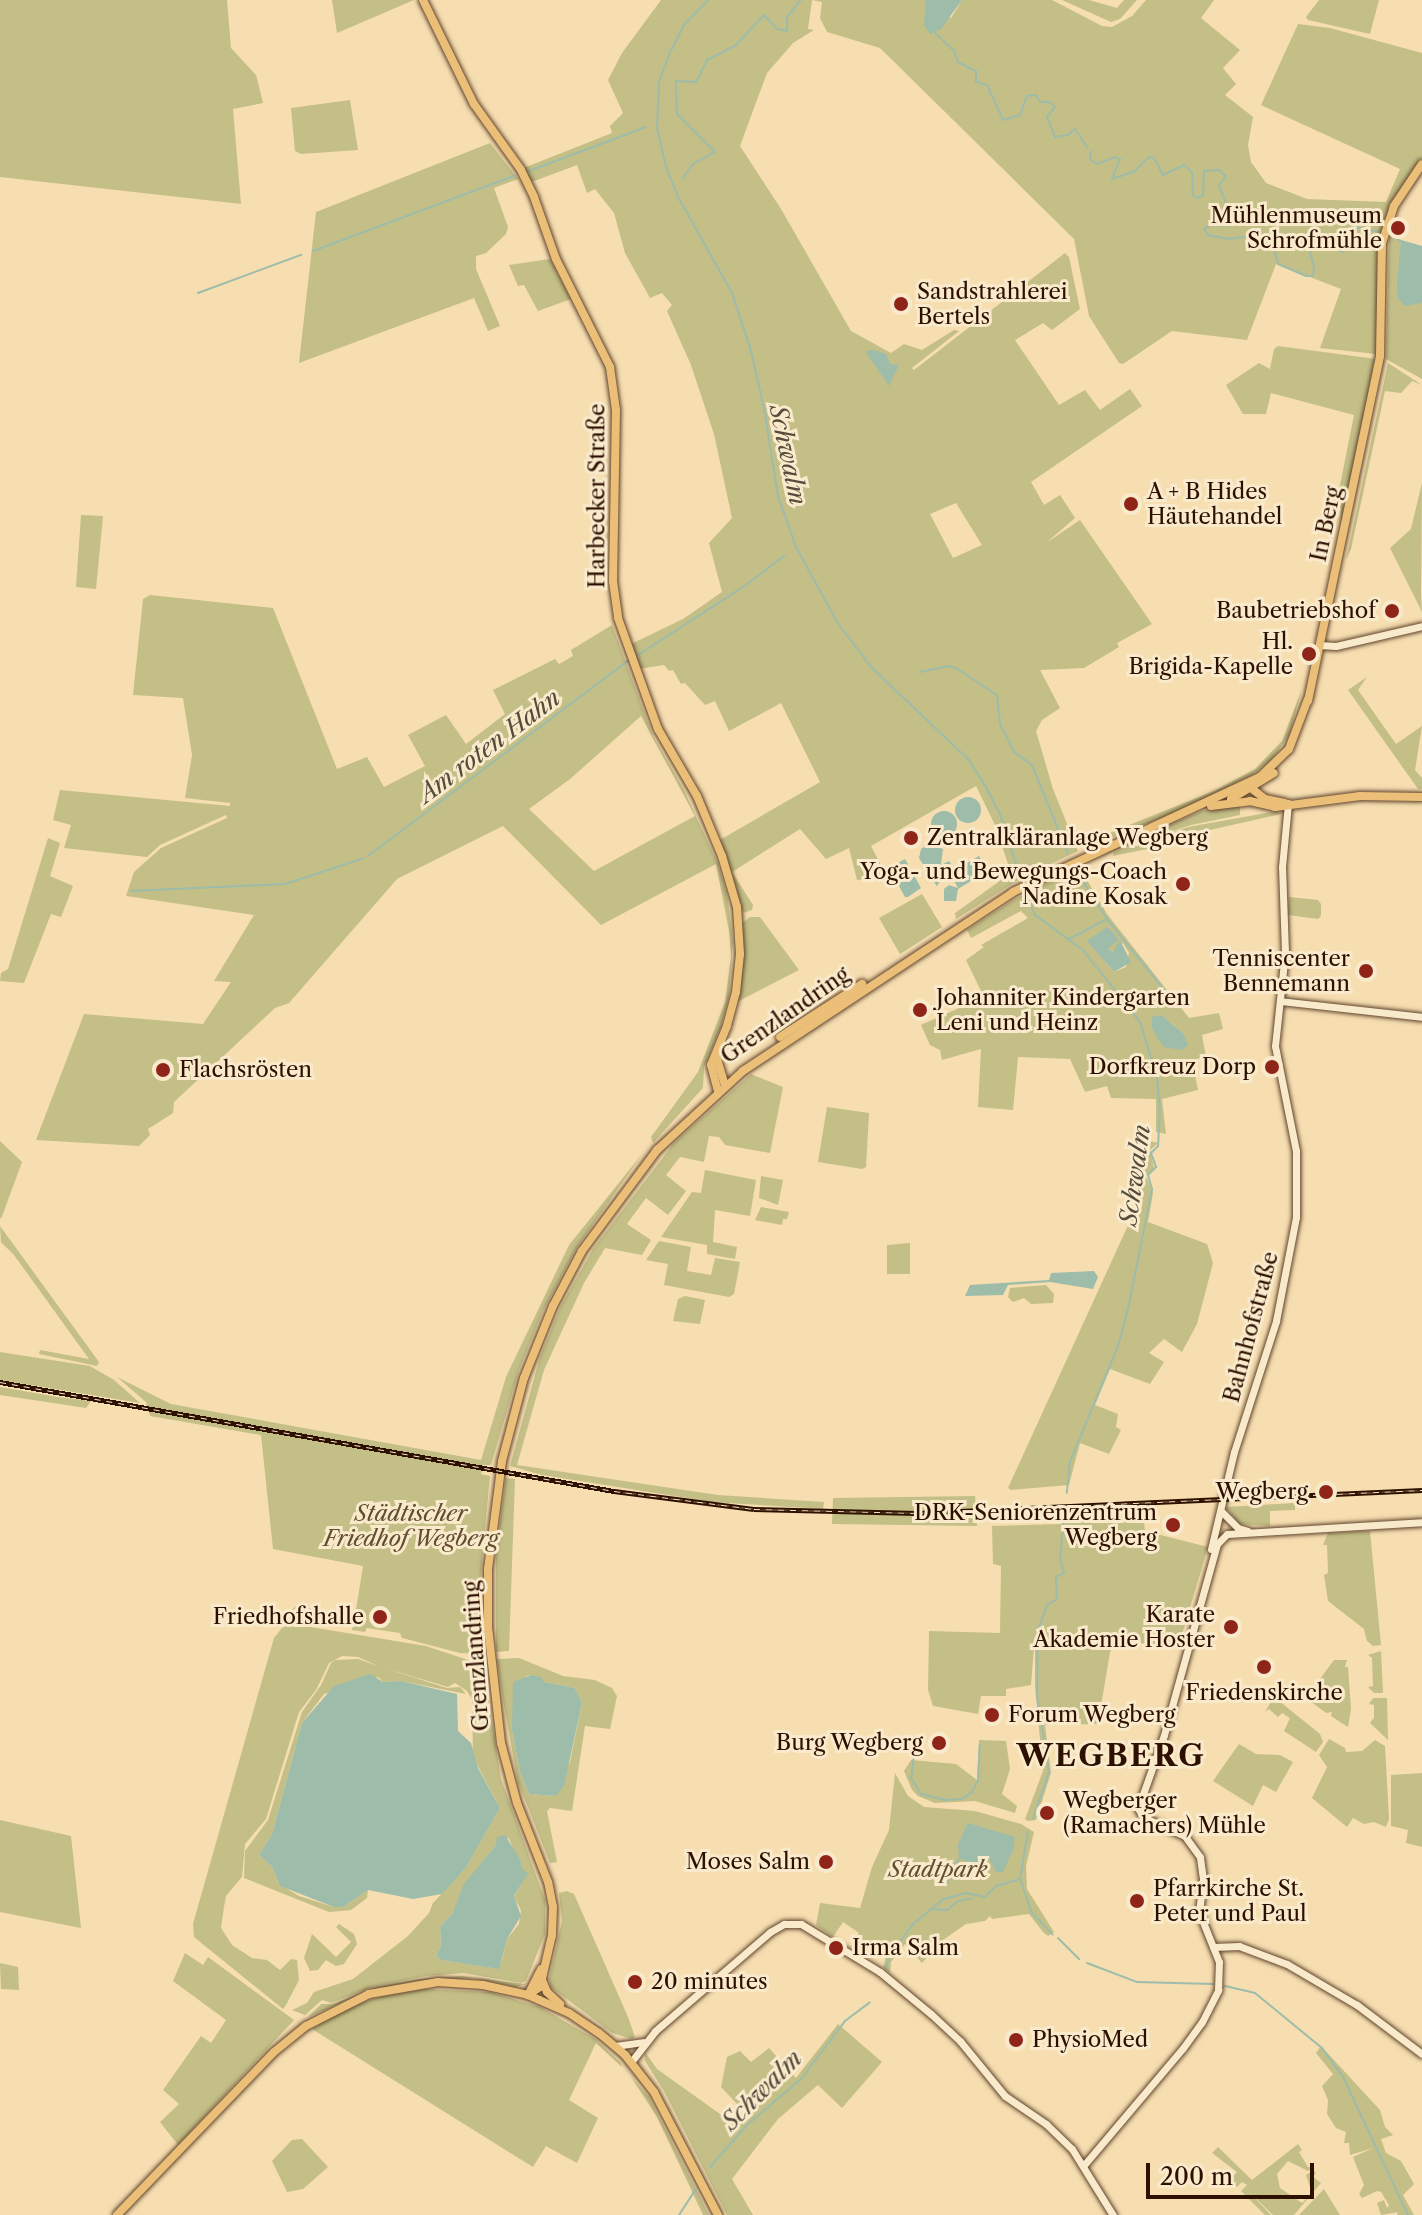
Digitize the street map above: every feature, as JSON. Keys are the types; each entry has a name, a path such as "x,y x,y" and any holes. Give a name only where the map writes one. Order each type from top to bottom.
{"main road":[{"name":"Harbecker Straße","path":"423,0 474,104 521,170 556,259 610,367 616,410 613,581 618,618 651,713 697,796 722,856 738,919 739,975 732,1011 716,1053 720,1086"},
{"name":"In Berg","path":"1249,789 1274,773 1293,750 1308,699 1380,356 1382,243 1394,206 1421,166"},
{"path":"1249,789 1254,802"},
{"path":"1249,789 1265,799 1288,803"},
{"name":"Grenzlandring","path":"1185,814 1249,789"},
{"name":"Grenzlandring","path":"542,1980 553,1925 552,1897 510,1781 493,1687 488,1598 495,1499 524,1378 553,1306 603,1219 664,1142 720,1086 818,1012 1055,869 1249,789"},
{"path":"1211,806 1254,802 1270,807 1360,796 1422,797"},
{"name":"Grenzlandring","path":"528,1995 546,1962"},
{"path":"528,1995 539,1990 542,1980"},
{"path":"542,1980 549,1994 569,2013 615,2046 631,2062 662,2105 718,2215"},
{"path":"117,2215 288,2039 319,2017 356,1999 399,1987 438,1982 483,1985 528,1995 569,2013"}],"street":[{"path":"1319,645 1345,644 1422,626"},
{"name":"Bahnhofstraße","path":"1213,1947 1199,1912 1203,1879 1200,1857 1185,1836 1139,1812 1211,1563 1223,1534 1219,1525 1234,1452 1276,1321 1296,1217 1299,1175 1295,1140 1275,1046 1285,952 1282,867 1288,803"},
{"path":"1280,1001 1422,1017"},
{"path":"1221,1511 1238,1528 1262,1533"},
{"path":"1223,1534 1422,1522"},
{"path":"631,2062 645,2041 770,1932 791,1922 809,1926 880,1972 962,2044 1005,2096 1046,2124 1084,2165 1113,2215"},
{"path":"1084,2165 1202,2022 1220,1979 1213,1947 1239,1946 1287,1964 1357,2005 1422,2054"},
{"path":"615,2046 645,2041"}],"green space":[{"path":"0,0 227,0 231,48 256,75 263,103 233,109 241,204 0,177"},
{"path":"332,0 414,0 337,33"},
{"path":"661,0 812,0 808,29 814,30 793,43 767,73 740,146 781,209 851,331 891,353 904,344 922,350 954,330 959,331 912,368 914,370 1065,253 1069,257 1080,309 1052,330 1043,323 1015,340 1059,405 1085,390 1100,410 1130,389 1142,406 1031,482 1044,505 1060,495 1075,518 1046,543 1080,520 1152,624 1117,643 1119,647 1084,668 1040,670 1060,708 1042,720 1036,731 1053,789 1078,851 1021,878 956,919 955,913 1011,873 995,825 976,786 871,846 885,873 867,879 857,880 849,848 826,859 800,829 732,872 753,905 752,910 743,913 718,841 820,782 781,703 729,731 715,701 705,705 685,683 681,684 673,670 669,671 664,665 639,669 627,646 683,619 722,592 709,543 732,518 714,434 691,365 667,311 672,305 662,293 650,298 625,253 614,213 595,189 587,193 577,165 529,183 521,169 612,133 610,126 623,113 608,80 622,53","holes":["956,503 982,545 953,558 930,514"]},
{"path":"812,0 926,0 928,7 951,18 962,0 1052,0 1102,26 1112,27 1132,16 1146,0 1214,0 1201,18 1240,50 1223,68 1236,84 1225,95 1253,117 1248,145 1251,162 1266,183 1307,199 1386,202 1400,169 1261,105 1298,24 1330,28 1422,53 1422,158 1384,221 1379,243 1376,354 1320,348 1341,289 1276,264 1247,340 1172,331 1123,364 1119,363 1089,316 1074,239 880,48 827,32 820,18 822,2"},
{"path":"1062,0 1089,0 1117,8 1124,0 1137,0 1120,19 1111,22"},
{"path":"1319,0 1379,0 1370,34 1308,20 1306,17"},
{"path":"350,100 358,150 301,154 295,151 291,108"},
{"path":"490,143 518,179 494,188 508,227 506,234 486,253 476,256 476,269 500,326 488,331 474,298 299,363 316,212"},
{"path":"1389,234 1401,240 1398,299 1422,303 1422,379 1386,359"},
{"path":"550,259 571,299 538,311 524,285 518,286 509,265"},
{"path":"1278,346 1376,359 1340,532 1341,509 1332,499 1338,495 1354,415 1271,393 1266,414 1243,414 1226,385 1259,363 1270,369 1274,349"},
{"path":"1388,363 1422,385 1412,381 1401,393 1385,391 1346,560"},
{"path":"1422,483 1422,612 1390,548 1411,529"},
{"path":"81,515 103,516 96,589 76,587"},
{"path":"150,595 273,608 337,769 367,757 384,787 425,766 408,735 446,715 466,744 505,714 493,690 555,659 559,664 573,656 571,650 612,625 653,736 684,790 718,864 727,895 733,941 729,996 720,1029 704,1067 703,1088 653,1143 651,1137 698,1072 725,1002 731,957 716,864 601,925 503,826 397,879 289,1003 275,1008 174,1102 173,1113 148,1129 150,1135 139,1146 36,1140 84,1014 203,1024 231,982 214,981 254,915 126,896 134,872 161,848 227,818 226,815 160,845 147,857 64,848 71,825 53,820 60,790 230,806 230,803 185,798 192,755 183,698 133,695 143,599","holes":["641,716 695,816 594,871 529,809 570,779"]},
{"path":"1367,677 1358,690 1396,744 1422,726 1415,770 1422,778 1422,789 1418,789 1348,690"},
{"path":"1302,689 1289,736 1270,761 1252,775 1186,808 1087,847 1084,843 1214,791 1255,769 1282,741"},
{"path":"1240,804 1240,815 1191,825 1087,860 1202,811"},
{"path":"1278,811 1281,814 1201,832 1172,844 1113,856 1114,852 1188,827"},
{"path":"48,838 60,843 50,876 73,886 61,917 51,914 24,983 0,981 1,973 8,969"},
{"path":"1084,866 1087,880 1107,914 1189,1018 1219,1013 1223,1029 1202,1035 1206,1057 1192,1060 1198,1090 1162,1099 1166,1134 1156,1132 1156,1099 1111,1098 1107,1086 1085,1092 1070,1059 1018,1057 1013,1110 978,1107 981,1049 942,1060 940,1050 930,1045 921,1025 984,997 966,960 984,947 981,945 1028,918 1021,911 971,938 967,930 1015,899","holes":["1107,927 1114,942 1108,949 1113,952 1123,943 1129,953 1126,967 1114,972 1105,962","1161,1015 1183,1033 1177,1047 1164,1047"]},
{"path":"922,894 942,927 900,954 879,918"},
{"path":"1289,897 1318,900 1321,916 1318,919 1288,915"},
{"path":"750,917 760,917 799,970 737,1002 741,924"},
{"path":"751,1074 783,1087 770,1153 725,1145 719,1137 709,1136 704,1162 680,1157 666,1175 686,1191 668,1215 646,1198 627,1224 651,1240 642,1255 605,1248 584,1283 544,1370 517,1465 718,1495 824,1502 823,1509 712,1502 542,1475 510,1466 540,1357 561,1306 593,1249 674,1143"},
{"path":"827,1107 869,1113 866,1167 862,1169 818,1162"},
{"path":"1140,1139 1158,1143 1150,1150 1154,1168 1146,1176 1153,1193 1148,1222 1207,1244 1213,1263 1197,1324 1182,1352 1164,1339 1149,1353 1164,1362 1150,1384 1110,1369 1095,1405 1118,1414 1116,1427 1121,1430 1109,1454 1080,1443 1069,1485 1011,1490 1008,1488 1130,1221"},
{"path":"0,1141 22,1162 1,1219 0,1217"},
{"name":"Städtischer Friedhof Wegberg","path":"643,1153 577,1247 543,1311 519,1370 491,1465 483,1465 481,1474 490,1476 480,1582 482,1654 460,1653 402,1638 400,1633 367,1628 365,1632 352,1630 353,1623 345,1616 296,1608 284,1617 296,1606 355,1616 363,1566 273,1549 261,1435 150,1416 146,1402 117,1377 171,1404 481,1460 506,1377 569,1245"},
{"path":"705,1170 756,1180 750,1216 715,1210 713,1242 737,1247 735,1259 707,1254 707,1245 661,1237 692,1192 701,1193"},
{"path":"761,1176 783,1180 778,1205 759,1198"},
{"path":"761,1207 789,1212 787,1219 783,1219 782,1225 755,1220"},
{"path":"0,1226 99,1362 97,1366 39,1354 40,1350 89,1359 14,1255 1,1242"},
{"path":"659,1241 691,1247 687,1271 711,1275 715,1258 740,1262 734,1294 729,1297 664,1285 668,1264 646,1260"},
{"path":"910,1243 910,1274 887,1274 887,1245"},
{"path":"1046,1285 1054,1294 1053,1303 1031,1304 1024,1298 1013,1302 1008,1297 1010,1288"},
{"path":"685,1296 705,1300 700,1324 673,1321 678,1299"},
{"path":"0,1352 90,1366 114,1380 140,1403 0,1380"},
{"path":"0,1387 91,1401 86,1408 0,1395"},
{"path":"506,1478 515,1479 509,1651 496,1652 496,1554"},
{"path":"975,1496 977,1526 832,1524 833,1498"},
{"path":"1295,1503 1295,1510 1270,1511 1270,1526 1239,1524 1226,1507"},
{"path":"1143,1513 1145,1531 1208,1547 1178,1648 1116,1640 1110,1652 1098,1724 1045,1725 1051,1773 1036,1820 1028,1821 1025,1819 1043,1771 1035,1686 1035,1634 1031,1685 1006,1689 1006,1696 981,1696 978,1714 933,1706 928,1690 929,1631 1000,1633 1001,1566 993,1564 992,1526 1060,1524"},
{"path":"1370,1531 1381,1645 1373,1646 1367,1641 1364,1629 1328,1601 1324,1575 1328,1573 1327,1545 1323,1545 1328,1533"},
{"path":"286,1623 426,1646 471,1661 482,1661 501,1779 545,1900 545,1934 526,1981 521,1983 463,1973 426,1976 372,1987 331,2003 322,2000 305,2015 292,2010 307,2003 314,1992 353,1979 408,1936 465,1869 500,1808 473,1757 472,1700 467,1691 455,1683 448,1687 381,1667 447,1688 460,1687 466,1694 401,1681 383,1682 378,1677 324,1694 302,1723 272,1834 259,1855 272,1867 279,1884 299,1896 334,1907 343,1907 368,1890 367,1898 351,1910 329,1912 244,1878 245,1851 268,1820 302,1712 321,1685 331,1663 335,1660 358,1659 378,1666 358,1657 342,1656 329,1663 316,1690 299,1712 266,1819 245,1844 242,1877 226,1896 221,1928 232,1945 252,1958 267,1960 280,1970 291,1959 297,1960 299,1980 283,2009 194,1937 193,1924 274,1638","holes":["509,1838 524,1880 514,1897 521,1910 519,1924 507,1939 501,1963 494,1968 441,1960 436,1955 441,1946 440,1927 452,1914 465,1884 496,1845"]},
{"path":"1381,1651 1383,1693 1374,1693 1368,1687 1373,1686 1372,1658 1368,1655"},
{"path":"519,1658 563,1676 595,1680 612,1688 617,1696 610,1729 585,1726 572,1811 550,1808 547,1811 557,1862 550,1863 518,1782 497,1659","holes":["531,1675 544,1682 575,1688 582,1703 570,1762 556,1796 529,1794 520,1772 512,1730 515,1702 526,1676"]},
{"path":"1334,1660 1347,1660 1345,1667 1348,1667 1351,1709 1348,1727 1331,1716 1332,1712 1326,1713 1306,1698"},
{"path":"1274,1697 1320,1734 1323,1742 1316,1752 1284,1731 1290,1718 1282,1713 1278,1717 1269,1709 1265,1712"},
{"path":"1373,1698 1387,1698 1388,1740 1370,1723 1374,1718 1374,1705 1369,1704"},
{"path":"1329,1739 1345,1748 1346,1752 1362,1751 1375,1740 1385,1746 1389,1819 1386,1827 1374,1822 1364,1824 1353,1818 1347,1827 1312,1798 1327,1767 1319,1755"},
{"path":"979,1740 1006,1741 1010,1769 1002,1794 1017,1806 1015,1813 975,1801 935,1803 912,1790 904,1771 911,1760 956,1764 977,1780"},
{"path":"1239,1744 1256,1754 1280,1755 1293,1762 1276,1792 1263,1785 1253,1806 1213,1781"},
{"name":"Stadtpark","path":"895,1773 908,1796 924,1807 975,1811 1021,1824 1034,1832 1026,1866 1027,1889 1054,1932 1048,1936 1029,1914 992,1919 990,1916 985,1921 966,1924 943,1940 922,1963 905,1944 891,1962 890,1973 883,1967 887,1953 857,1937 859,1933 843,1922 833,1937 816,1925 820,1903 860,1908 872,1867 889,1830"},
{"path":"1422,1773 1422,1847 1406,1843 1408,1830 1391,1826 1391,1775"},
{"path":"0,1820 71,1836 81,1928 0,1912"},
{"path":"567,1891 574,1894 628,2017 635,2037 632,2039 612,2033 551,1987 549,1980 562,1921 559,1893"},
{"path":"339,1924 354,1934 357,1944 344,1964 336,1966 326,1960 318,1970 310,1971 304,1958 312,1934 336,1957 351,1942 336,1927"},
{"path":"185,1953 203,1965 208,1957 294,2020 178,2145 160,2122 179,2104 163,2090 201,2036 211,2043 226,2020 173,1981"},
{"path":"0,1963 18,1967 19,1990 1,1989"},
{"path":"461,1976 527,1984 516,1987 472,1978 415,1981 366,1992 308,2017 321,2004 333,2004 378,1986 419,1979"},
{"path":"424,1989 490,1992 540,2007 595,2039 621,2063 622,2067 596,2043 569,2100 598,2118 577,2163 546,2146 533,2167 312,2029 348,2007 383,1996"},
{"path":"838,2024 882,2062 842,2108 818,2085 778,2119 732,2179 753,2215 727,2215 664,2091 645,2061 645,2052 657,2069 727,2119 738,2105 721,2087 727,2057 740,2051 751,2062 769,2048 796,2078"},
{"path":"1321,2046 1380,2110 1385,2127 1393,2135 1381,2139 1386,2153 1401,2161 1414,2184 1403,2195 1414,2215 1397,2215 1398,2212 1381,2215 1377,2203 1384,2200 1387,2208 1389,2205 1381,2192 1362,2198 1359,2194 1364,2185 1353,2157 1373,2148 1350,2155 1349,2143 1344,2143 1346,2132 1336,2128 1327,2114 1328,2100 1322,2086 1333,2074 1316,2053"},
{"path":"631,2077 649,2097 709,2215 703,2215 657,2117"},
{"path":"302,2139 328,2167 303,2189 287,2192 272,2161 292,2140"},
{"path":"1298,2144 1308,2167 1313,2168 1308,2171 1288,2161 1277,2174 1280,2188 1302,2203 1312,2193 1306,2175 1314,2170 1316,2174 1312,2176 1321,2183 1294,2215 1273,2215 1249,2192 1271,2215 1265,2215 1241,2191 1247,2185 1242,2182 1237,2187 1229,2180 1237,2172 1212,2153 1218,2147 1252,2180"},
{"path":"1324,2189 1340,2215 1299,2215"}],"shaded area":[{"path":"926,0 962,0 941,29 930,34 924,25"},
{"path":"1401,240 1422,246 1422,303 1405,306 1398,299"},
{"path":"866,351 886,354 890,364 899,365 889,386"},
{"path":"968,797 977,801 981,810 977,819 968,823 959,819 955,810 959,801"},
{"path":"944,811 953,815 957,824 953,833 944,837 935,833 931,824 935,815"},
{"path":"929,843 943,849 941,865 949,861 951,864 948,867 950,870 936,878 940,881 937,886 927,873 934,868 924,866 919,858 921,849"},
{"path":"979,856 988,871 958,889 956,901 944,901 944,889 949,885 958,888 950,873"},
{"path":"905,859 921,888 908,897 905,897 889,868"},
{"path":"1107,927 1119,939 1108,949 1113,952 1120,940 1131,962 1114,972 1087,941"},
{"path":"1161,1015 1183,1033 1188,1045 1182,1050 1164,1047 1158,1039 1152,1028 1152,1017"},
{"path":"1094,1271 1098,1277 1093,1289 1050,1282 1008,1285 1003,1295 965,1296 970,1285 1049,1280 1051,1273"},
{"path":"370,1674 383,1682 401,1681 457,1694 458,1731 471,1743 478,1768 500,1808 465,1869 442,1894 413,1899 368,1890 343,1907 334,1907 280,1886 272,1867 259,1855 272,1834 302,1723 334,1686"},
{"path":"531,1675 541,1677 544,1682 575,1688 582,1703 564,1786 556,1796 529,1794 520,1772 512,1730 513,1682"},
{"path":"968,1823 1015,1837 1003,1872 996,1872 989,1859 971,1864 959,1858 958,1844"},
{"path":"505,1835 521,1861 521,1867 528,1874 514,1896 521,1916 507,1939 499,1969 441,1960 436,1955 441,1946 440,1927 452,1914 464,1884 496,1845 497,1837"}],"waterway":[{"name":"Schwalm","path":"708,0 684,25 670,52 659,83 657,128 666,167 678,197 732,293 750,347 764,408 778,496 796,547 837,622 871,667 969,760 1001,817 1020,876"},
{"path":"683,178 693,164 715,152 677,114 676,81 696,82 707,60 735,46 764,15 777,29 787,31 787,17 801,0"},
{"path":"935,33 954,51 958,62 976,71 976,82 987,85 1003,120 1020,115 1027,96 1036,95 1040,102 1050,102 1055,107 1047,117 1055,137 1068,135 1075,129 1087,147"},
{"path":"529,171 646,127"},
{"path":"1091,151 1090,159 1097,164 1115,157 1120,159 1112,179 1135,171 1149,157 1154,158 1163,175 1184,165 1192,172 1193,195 1198,198 1203,195 1204,171 1219,170 1226,176 1219,185 1225,201 1225,226 1211,225 1204,229 1208,235 1228,239 1270,234 1278,264 1306,276 1313,276 1314,268 1307,240 1310,236 1325,234 1324,245 1343,252 1352,243 1353,227 1380,232"},
{"path":"313,251 514,176"},
{"path":"1390,235 1402,242"},
{"path":"198,293 301,255"},
{"name":"Am roten Hahn","path":"638,655 746,585 784,556"},
{"name":"Am roten Hahn","path":"368,856 628,661"},
{"path":"920,672 948,666 956,668 997,695 1000,724 1014,752 1032,765 1068,853"},
{"name":"Am roten Hahn","path":"131,891 285,884 364,858"},
{"path":"1069,939 1107,919 1077,872"},
{"name":"Schwalm","path":"1028,898 1035,915 1083,950 1140,1022 1157,1077 1160,1109 1158,1146 1151,1153 1156,1167 1148,1175 1152,1189 1128,1309 1118,1346 1070,1462 1067,1493"},
{"path":"1107,919 1170,997"},
{"name":"Schwalm","path":"1033,1819 1049,1772 1037,1695 1038,1630 1047,1605 1057,1599 1056,1577 1064,1573 1060,1559 1064,1516"},
{"path":"914,1755 911,1778 921,1794 945,1800 962,1799 972,1792 978,1780 980,1745"},
{"name":"Schwalm","path":"886,1969 889,1956 913,1924 944,1899 966,1893 985,1897 996,1886 1020,1879 1028,1831"},
{"path":"948,1882 959,1858"},
{"path":"1020,1879 1032,1913 1053,1935"},
{"name":"Schwalm","path":"932,1909 947,1910 958,1901 973,1898"},
{"path":"1058,1938 1079,1959"},
{"path":"1087,1963 1137,1982 1213,1984"},
{"path":"1225,1986 1255,1993 1322,2048 1343,2077 1408,2215"},
{"name":"Schwalm","path":"710,2167 747,2125 802,2078 845,2021 870,2002"},
{"name":"Schwalm","path":"679,2215 695,2190"}],"railway":[{"path":"0,1382 614,1491 754,1509 917,1513 1422,1490"}],"place":[{"name":"Mühlenmuseum Schrofmühle","path":"1398,228"},
{"name":"Sandstrahlerei Bertels","path":"901,304"},
{"name":"A + B Hides Häutehandel","path":"1131,504"},
{"name":"Baubetriebshof","path":"1392,611"},
{"name":"Hl. Brigida-Kapelle","path":"1309,654"},
{"name":"Zentralkläranlage Wegberg","path":"911,838"},
{"name":"Yoga- und Bewegungs-Coach Nadine Kosak","path":"1183,884"},
{"name":"Tenniscenter Bennemann","path":"1366,971"},
{"name":"Johanniter Kindergarten Leni und Heinz","path":"920,1010"},
{"name":"Dorfkreuz Dorp","path":"1272,1067"},
{"name":"Flachsrösten","path":"163,1070"},
{"name":"Wegberg","path":"1326,1492"},
{"name":"DRK-Seniorenzentrum Wegberg","path":"1173,1525"},
{"name":"Friedhofshalle","path":"380,1617"},
{"name":"Karate Akademie Hoster","path":"1231,1627"},
{"name":"Friedenskirche","path":"1264,1667"},
{"name":"Forum Wegberg","path":"992,1715"},
{"name":"Burg Wegberg","path":"939,1743"},
{"name":"Wegberger (Ramachers) Mühle","path":"1047,1813"},
{"name":"Moses Salm","path":"826,1862"},
{"name":"Pfarrkirche St. Peter und Paul","path":"1137,1901"},
{"name":"Irma Salm","path":"836,1948"},
{"name":"20 minutes","path":"635,1982"},
{"name":"PhysioMed","path":"1016,2040"}],"district":[{"name":"WEGBERG","path":"1111,1756"}]}
